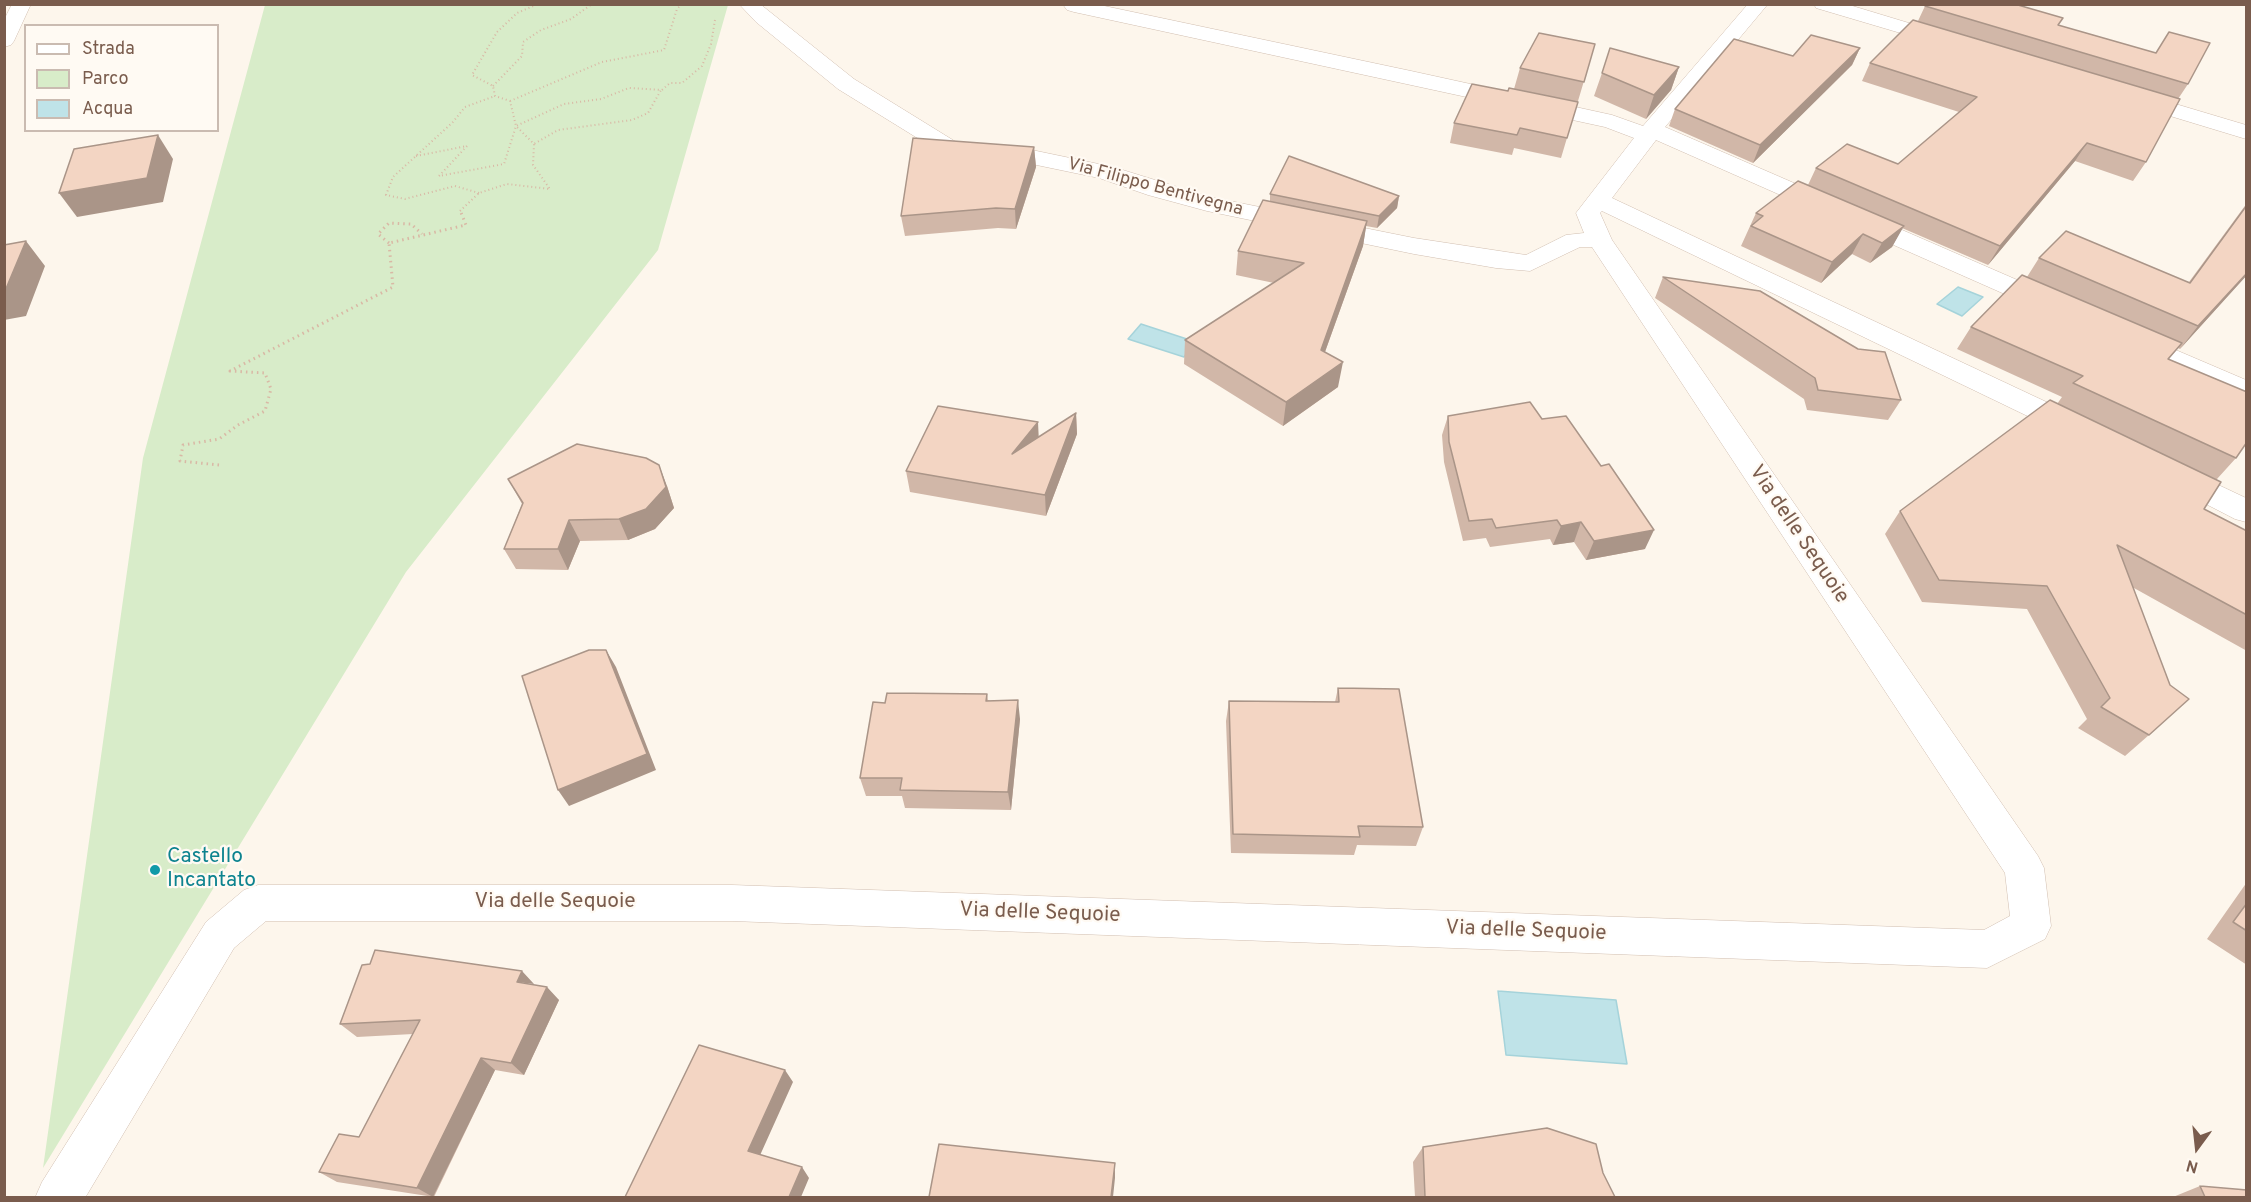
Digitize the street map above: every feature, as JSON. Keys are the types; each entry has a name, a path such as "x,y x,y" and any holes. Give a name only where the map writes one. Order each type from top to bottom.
{"street":[{"name":"Via Filippo Bentivegna","path":"748,4 846,84 948,147 970,155 1027,156 1105,172 1156,190 1207,204 1414,246 1496,260 1530,263 1575,240 1599,240"},
{"name":"Via delle Sequoie","path":"58,1197 220,935 258,903 732,903 1987,949 2031,926 2024,868 1599,240 1588,213 1650,133 1759,4"},
{"path":"1823,4 1972,48"},
{"path":"1074,6 1578,114 1650,133 2072,314"},
{"path":"2109,90 2247,132"},
{"path":"1598,200 2100,440"},
{"path":"2105,329 2247,391"},
{"path":"2152,465 2247,511"}],"lane":[{"path":"4,41 22,4"}],"path":[{"path":"493,86 472,75 497,32 517,14 538,4"},
{"path":"493,86 522,56 523,42 541,30 571,19 592,4"},
{"path":"479,193 455,186 405,199 386,195 393,177 465,107 495,96 510,100 556,83 602,62 664,50 677,9 682,4"},
{"path":"534,144 558,130 632,120 648,113 661,90 670,83 682,83 702,66 711,44 716,14"},
{"path":"493,86 495,96"},
{"path":"516,126 564,104 601,99 629,88 661,90"},
{"path":"417,156 468,146 439,176 504,164 516,126 510,100"},
{"path":"389,243 466,225 460,210 479,193 507,184 550,189 533,165 534,144 516,126"},
{"path":"219,465 180,461 183,445 219,439 238,425 265,411 272,389 265,373 230,371 393,287 389,243 378,234 389,223 411,224 423,235"}],"green space":[{"name":"Castello Incantato","path":"265,5 728,5 658,250 406,572 43,1168 143,458"}],"water":[{"path":"1958,287 1983,297 1962,316 1937,304"},
{"path":"1141,324 1196,342 1184,357 1128,339"},
{"path":"1498,991 1616,1000 1627,1064 1506,1055"}],"building":[{"path":"1927,4 2018,4 2063,18 2058,25 2156,53 2169,32 2210,43 2188,84 1925,6"},
{"path":"1913,20 2180,99 2146,162 2087,143 2000,246 1816,168 1847,144 1898,164 1977,97 1870,63"},
{"path":"1539,33 1595,44 1584,82 1520,68"},
{"path":"1811,35 1860,48 1760,145 1675,109 1734,39 1793,56"},
{"path":"1610,48 1679,67 1654,95 1602,73"},
{"path":"1472,84 1508,91 1509,88 1578,102 1567,138 1520,128 1517,135 1454,123"},
{"path":"158,135 147,178 59,193 74,149"},
{"path":"913,138 1034,147 1015,209 996,208 901,216"},
{"path":"1289,156 1399,196 1379,216 1270,194"},
{"path":"1798,181 1904,226 1882,243 1863,234 1832,262 1751,226 1763,216 1756,213"},
{"path":"1263,200 1367,221 1321,350 1343,362 1286,402 1185,340 1304,263 1238,251"},
{"path":"2247,205 2247,273 2198,326 2039,258 2066,231 2190,283"},
{"path":"26,241 5,291 4,291 4,245"},
{"path":"2022,275 2182,343 2168,359 2247,392 2247,442 2236,458 2073,383 2083,376 1971,327"},
{"path":"1663,277 1760,291 1858,349 1885,352 1901,400 1818,390 1815,378"},
{"path":"2050,400 2221,482 2204,509 2247,531 2247,615 2117,545 2170,685 2189,699 2149,735 2101,707 2110,698 2047,586 1939,580 1900,511"},
{"path":"1530,402 1542,419 1566,416 1601,466 1609,464 1654,530 1594,541 1581,522 1561,526 1557,520 1496,528 1492,519 1469,521 1449,442 1448,416"},
{"path":"938,406 1038,422 1012,454 1076,413 1045,495 906,471"},
{"path":"577,444 646,458 659,465 666,487 646,509 619,519 569,520 558,549 504,549 523,503 508,479"},
{"path":"589,650 606,650 647,754 558,790 522,676"},
{"path":"1338,688 1399,689 1423,827 1358,826 1360,837 1233,834 1229,701 1339,702"},
{"path":"887,693 987,694 986,701 1018,700 1008,792 900,790 902,778 860,778 873,702 885,703"},
{"path":"2247,903 2247,931 2233,922"},
{"path":"375,950 522,971 517,982 547,987 511,1063 481,1058 417,1188 319,1172 339,1134 359,1137 420,1020 340,1024 362,965 370,964"},
{"path":"699,1045 785,1070 748,1151 802,1167 789,1197 625,1197"},
{"path":"1547,1128 1596,1144 1603,1173 1615,1197 1425,1197 1423,1147"},
{"path":"939,1144 1115,1163 1111,1197 929,1197"},
{"path":"2200,1186 2247,1190 2247,1197 2205,1197"}],"place":[{"name":"Castello Incantato","path":"155,870"}]}
